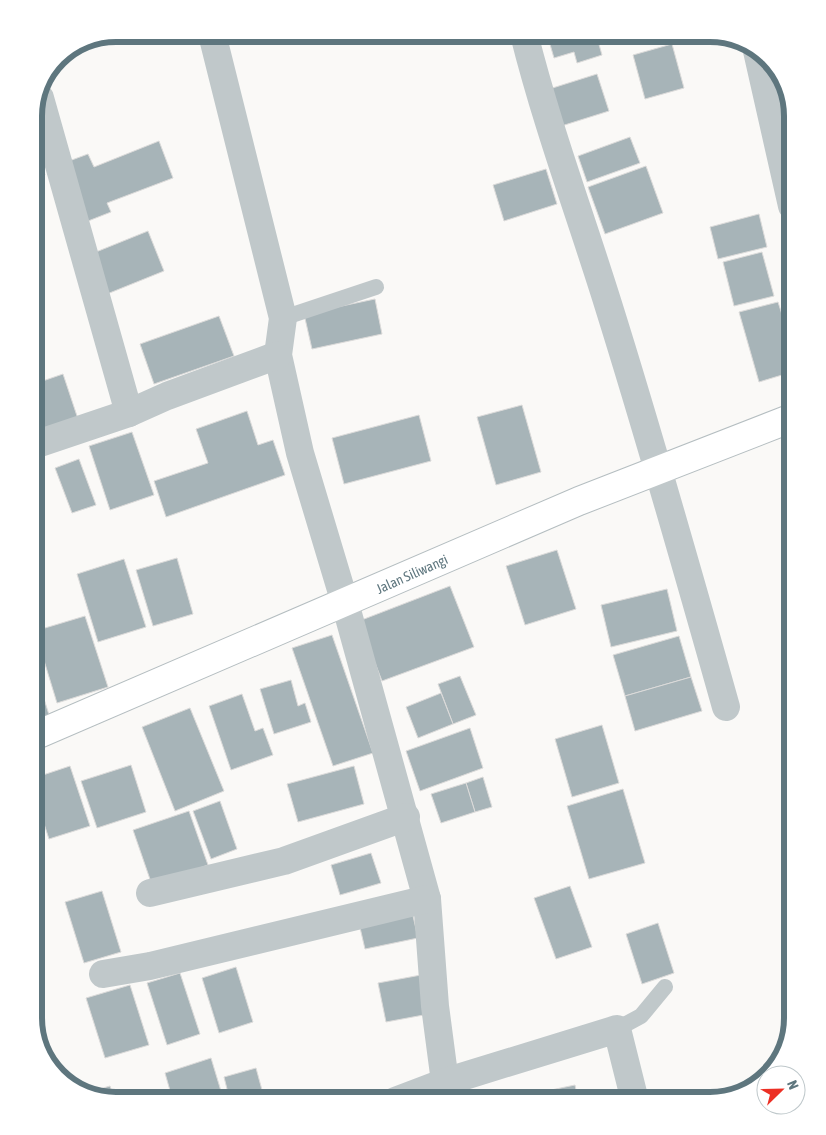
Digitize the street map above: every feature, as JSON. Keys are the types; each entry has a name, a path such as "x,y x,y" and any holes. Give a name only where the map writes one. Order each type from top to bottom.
{"street":[{"path":"214,42 282,318 278,355 300,453 345,603 427,899 435,1006 445,1082"},
{"path":"526,43 541,101 594,259 660,468 726,707"},
{"path":"759,62 784,171"},
{"path":"43,110 129,414"},
{"path":"43,442 129,414 166,396 278,355"},
{"name":"Jalan Siliwangi","path":"42,732 660,468 784,421"},
{"path":"150,893 284,861 406,818"},
{"path":"103,974 150,966 427,899"},
{"path":"426,1092 445,1082 618,1029 633,1092"}],"lane":[{"path":"282,318 376,287"},
{"path":"618,1029 641,1016 665,987"}],"building":[{"path":"550,43 599,43 602,55 577,63 574,52 554,58"},
{"path":"672,44 684,88 645,99 633,55"},
{"path":"597,74 609,111 555,128 543,91"},
{"path":"630,137 640,163 587,182 578,156"},
{"path":"159,141 173,178 107,203 111,212 83,223 61,164 88,154 94,167"},
{"path":"646,166 663,213 605,234 588,187"},
{"path":"546,169 557,204 504,221 493,185"},
{"path":"759,214 767,247 718,259 710,227"},
{"path":"148,231 164,271 107,294 91,254"},
{"path":"762,252 774,296 734,306 723,262"},
{"path":"375,299 382,334 312,349 304,314"},
{"path":"778,302 784,321 784,374 759,382 739,312"},
{"path":"219,316 234,356 154,384 140,344"},
{"path":"63,374 79,422 43,434 43,381"},
{"path":"522,405 541,472 496,485 477,417"},
{"path":"247,411 258,445 273,440 285,475 166,517 154,481 208,463 196,429"},
{"path":"419,415 431,461 344,484 332,438"},
{"path":"132,432 154,495 110,510 89,446"},
{"path":"79,459 96,505 72,513 55,468"},
{"path":"557,550 576,609 525,625 506,566"},
{"path":"177,558 193,614 153,626 136,570"},
{"path":"124,559 146,627 98,642 77,574"},
{"path":"450,586 474,647 382,681 359,621"},
{"path":"667,589 677,631 611,647 601,605"},
{"path":"85,616 108,687 57,703 42,655 42,629"},
{"path":"332,635 373,753 333,766 292,648"},
{"path":"679,636 691,677 625,696 613,655"},
{"path":"460,676 476,715 453,724 438,684"},
{"path":"691,677 702,711 635,731 625,696"},
{"path":"291,680 298,706 305,703 311,722 274,734 260,689"},
{"path":"441,693 453,724 418,738 406,707"},
{"path":"42,694 50,718 42,720"},
{"path":"242,694 255,731 263,728 273,755 231,770 209,706"},
{"path":"190,708 224,791 175,811 142,727"},
{"path":"602,725 619,783 572,797 555,739"},
{"path":"470,728 483,768 420,791 406,751"},
{"path":"131,765 146,812 97,828 81,781"},
{"path":"70,766 90,826 49,839 42,818 42,775"},
{"path":"354,766 364,804 298,822 287,784"},
{"path":"483,777 492,807 475,812 466,783"},
{"path":"466,783 475,812 441,823 431,794"},
{"path":"623,789 645,863 589,879 567,806"},
{"path":"220,801 237,849 211,859 193,811"},
{"path":"189,811 208,865 152,885 133,830"},
{"path":"371,853 381,883 340,895 331,865"},
{"path":"570,886 592,947 556,959 534,898"},
{"path":"102,891 121,952 84,963 65,902"},
{"path":"411,907 418,938 365,949 358,919"},
{"path":"658,923 674,973 642,984 626,934"},
{"path":"236,967 253,1022 219,1033 202,978"},
{"path":"180,973 200,1034 167,1045 147,983"},
{"path":"421,975 429,1014 386,1022 378,983"},
{"path":"130,985 149,1045 105,1058 86,998"},
{"path":"211,1058 221,1092 170,1092 165,1073"},
{"path":"256,1068 263,1092 228,1092 224,1077"},
{"path":"575,1085 576,1092 541,1092"},
{"path":"110,1086 112,1092 102,1091 97,1090"}]}
